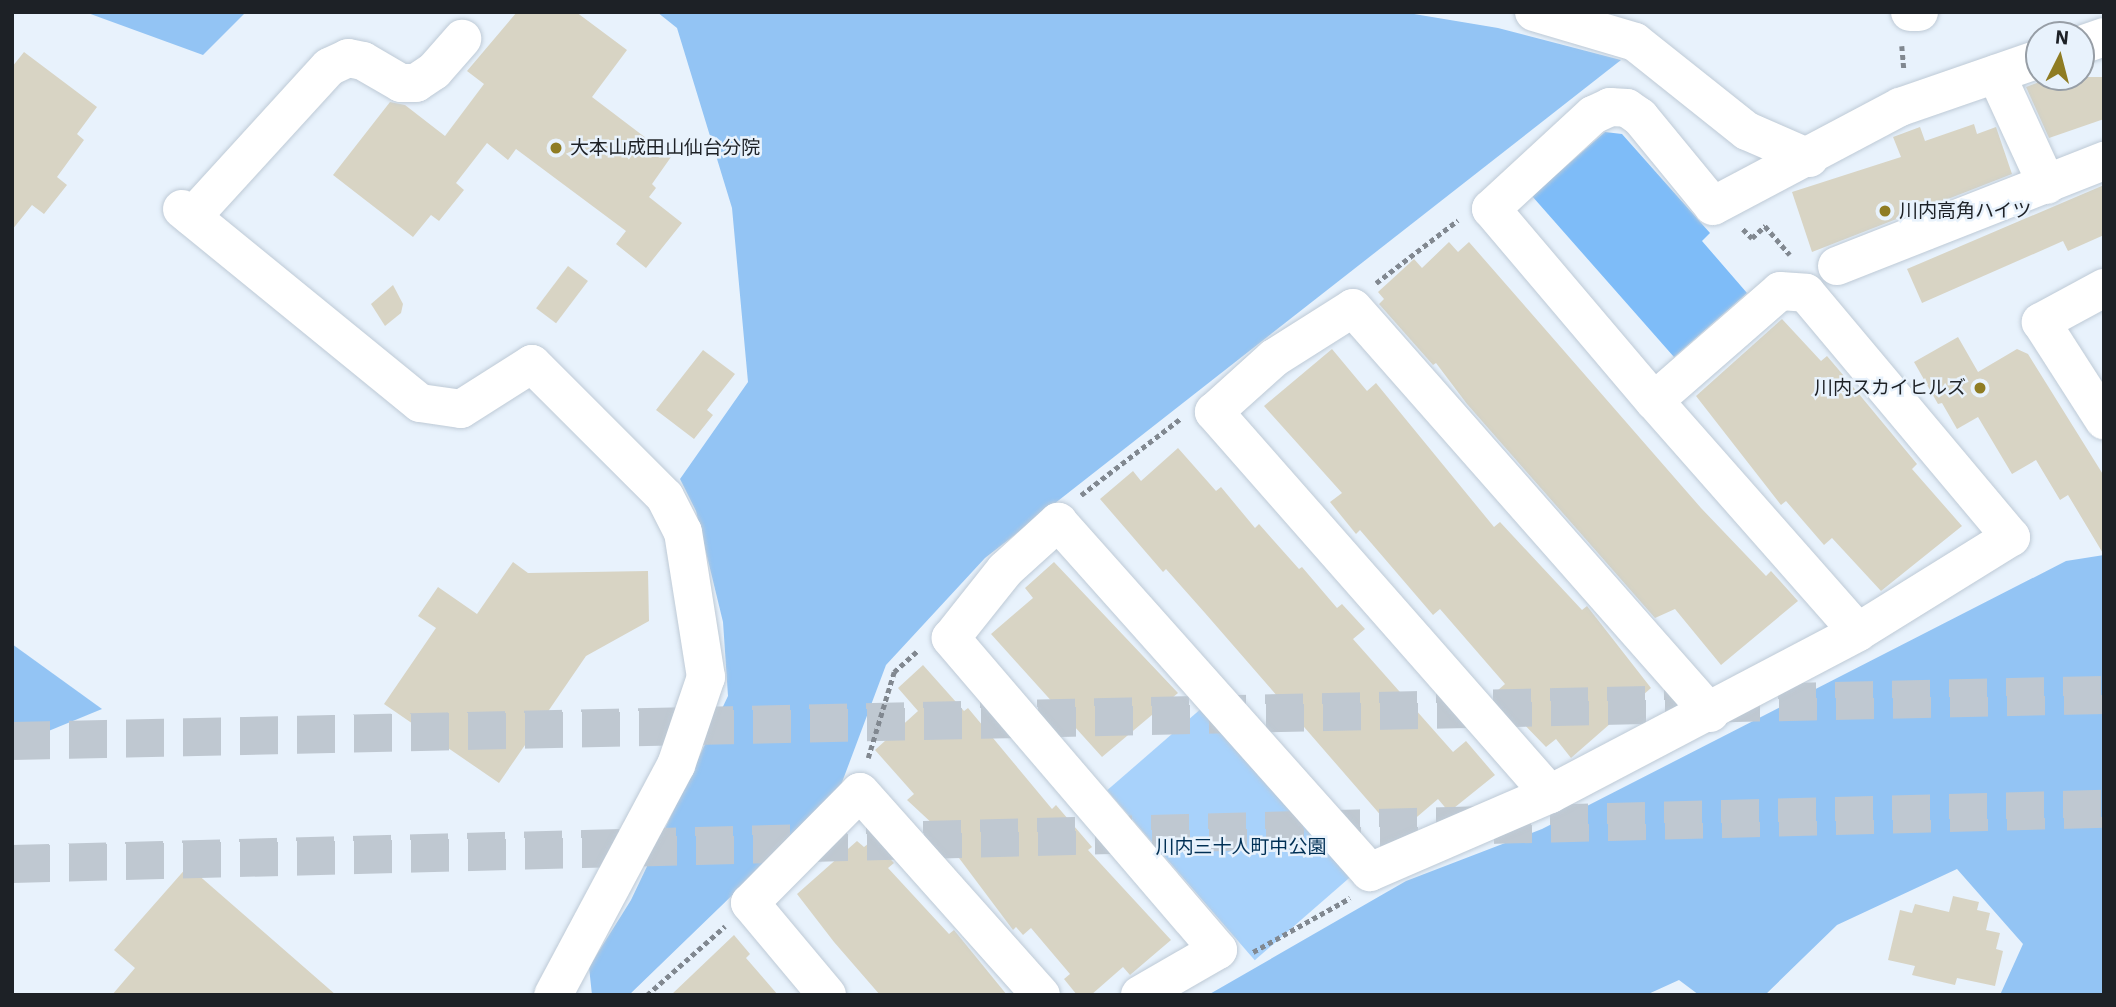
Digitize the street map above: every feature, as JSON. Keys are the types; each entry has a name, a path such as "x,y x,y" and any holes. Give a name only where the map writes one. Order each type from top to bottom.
{"street":[{"path":"1534,12 1634,43 1747,131 1809,158"},
{"path":"462,39 434,71 416,83 401,83 363,61 348,58 329,67 187,213 420,403 461,409 532,363 665,497 686,544 706,677 676,765 553,995"},
{"path":"1858,632 1654,401 1491,209 1593,115 1610,107 1627,108 1640,117 1713,206 1809,158 1900,107 2025,65"},
{"path":"1996,74 2048,185"},
{"path":"1837,266 2104,161"},
{"path":"2104,288 2041,323 2104,420"},
{"path":"1140,995 1218,950 951,638 1005,570 1058,522 1370,872 1550,794 1710,713 1858,632 2011,537 1806,293 1780,290 1654,401"},
{"path":"1550,794 1214,412 1274,358 1353,308 1710,713"},
{"path":"827,995 750,903 860,792 1041,995"}],"path":[{"path":"1905,80 1910,19"},
{"path":"1389,272 1463,216"},
{"path":"1746,233 1752,238 1765,226 1784,249"},
{"path":"1058,522 1074,500 1185,415"},
{"path":"860,792 894,672 920,648"},
{"path":"1271,942 1336,906"},
{"path":"647,995 726,924"}],"green space":[{"name":"川内三十人町中公園","path":"1203,707 1351,877 1255,960 1107,790"}],"shaded area":[{"path":"85,12 246,12 203,55"},
{"path":"657,12 1402,12 1498,28 1621,60 985,558 886,665 838,793 629,995 592,995 589,967 631,900 728,696 723,622 696,511 680,479 748,382 732,208 677,28"},
{"path":"1605,132 1622,134 1710,233 1702,241 1747,293 1674,357 1532,196"},
{"path":"2104,555 2104,995 2000,995 2023,944 1957,869 1837,925 1765,995 1699,995 1679,980 1646,995 1208,995 1406,881 1542,829 2066,561"},
{"path":"12,644 102,709 12,746"}],"building":[{"path":"517,12 576,12 627,50 592,97 671,157 652,184 656,188 649,197 682,223 646,268 616,244 626,231 516,149 508,160 487,143 456,183 464,190 439,221 431,215 413,237 333,175 390,102 405,105 445,136 484,84 467,71"},
{"path":"24,52 97,107 77,134 84,140 57,177 67,185 44,214 32,205 12,230 12,67"},
{"path":"2095,77 2104,77 2104,119 2049,138 2028,91 2095,91"},
{"path":"1974,124 1977,134 1996,127 2012,174 1812,252 1792,192 1901,157 1893,137 1920,127 1925,141"},
{"path":"2104,185 2104,235 2068,251 2063,241 1922,303 1907,269"},
{"path":"1449,242 1458,252 1469,242 1701,508 1766,576 1771,571 1798,601 1721,665 1675,609 1655,618 1467,404 1436,363 1433,365 1379,304 1384,299 1378,292 1414,259 1422,268"},
{"path":"568,266 588,281 556,323 536,308"},
{"path":"393,285 403,304 401,313 385,326 371,304"},
{"path":"1782,319 1821,361 1827,356 1917,464 1912,469 1962,526 1881,591 1832,538 1824,545 1786,501 1781,505 1696,396"},
{"path":"1958,337 1978,372 2017,349 2028,354 2104,476 2104,555 2068,495 2060,500 2036,460 2012,474 1978,417 1957,429 1942,403 1938,404 1914,362"},
{"path":"1332,349 1367,391 1376,383 1494,527 1500,522 1582,610 1587,606 1651,688 1571,758 1556,739 1546,747 1519,719 1497,691 1505,684 1440,609 1433,615 1360,530 1356,534 1330,502 1342,493 1264,406"},
{"path":"703,350 735,374 707,410 713,415 694,439 656,410"},
{"path":"1178,448 1216,491 1221,487 1255,528 1259,524 1299,569 1302,567 1337,608 1342,604 1365,629 1353,639 1453,752 1466,741 1495,775 1449,812 1438,799 1397,834 1166,569 1163,572 1100,499 1133,471 1141,481"},
{"path":"513,562 528,573 648,571 649,621 586,656 499,783 384,704 436,628 418,616 438,587 477,614"},
{"path":"1054,562 1178,693 1102,757 991,634 1033,598 1025,588"},
{"path":"923,665 964,711 968,708 1052,809 1056,805 1092,847 1088,850 1171,940 1130,975 1123,967 1091,995 1077,995 1064,979 1070,974 1031,928 1023,935 1016,927 1013,930 935,826 907,800 914,794 875,750 918,711 898,688"},
{"path":"873,840 894,863 888,868 949,934 954,930 1007,995 880,995 834,942 797,894 857,841 864,847"},
{"path":"188,866 336,995 112,995 135,968 114,950"},
{"path":"1953,896 1979,902 1977,910 1990,913 1986,930 2000,933 1996,949 2003,951 1995,986 1957,978 1955,985 1912,975 1915,966 1888,960 1900,910 1912,913 1915,904 1949,912"},
{"path":"734,935 750,954 746,958 778,995 671,995"}],"tunnel":[{"path":"12,741 2104,695"},
{"path":"12,864 2104,809"}],"place":[{"name":"大本山成田山仙台分院","path":"556,148"},
{"name":"川内高角ハイツ","path":"1885,211"},
{"name":"川内スカイヒルズ","path":"1980,388"}]}
